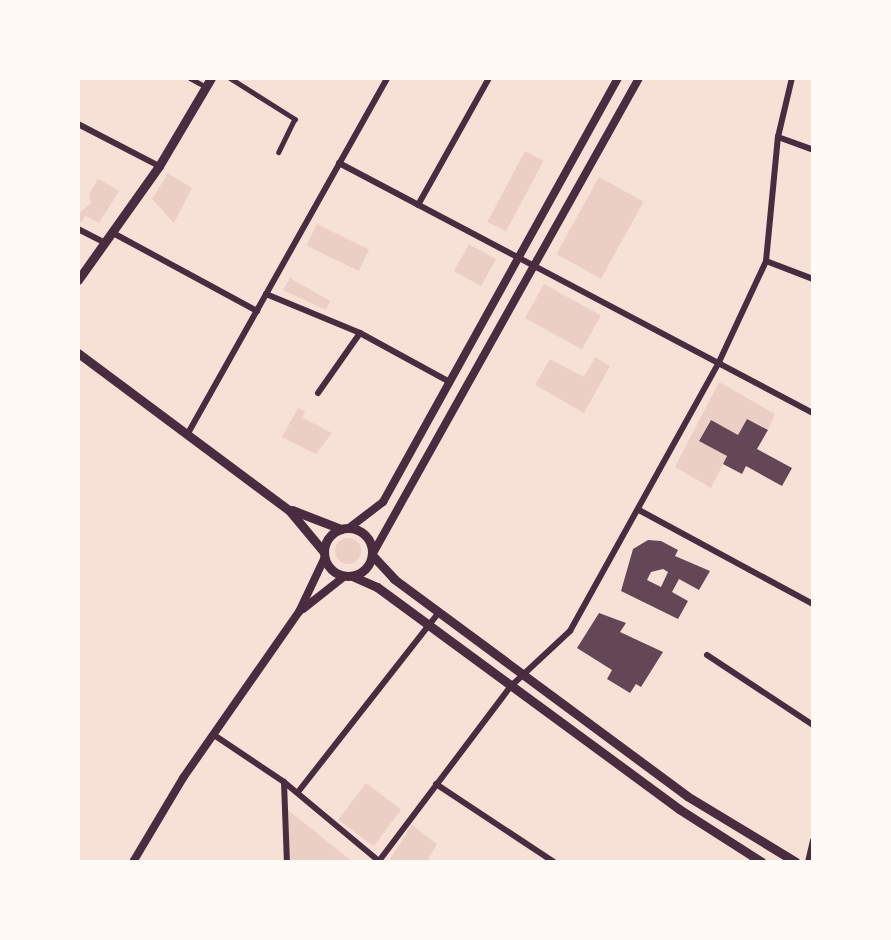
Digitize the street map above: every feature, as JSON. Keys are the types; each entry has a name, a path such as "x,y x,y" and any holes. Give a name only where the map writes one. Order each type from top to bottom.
{"main road":[{"path":"78,280 159,165 208,82"},
{"path":"78,353 289,510 324,555 332,570 377,587 679,809 762,862"},
{"path":"289,510 369,539 372,555 394,579 687,796 796,862"},
{"path":"324,555 329,538 345,529"},
{"path":"349,576 366,569 372,555"},
{"path":"679,809 687,796"}],"street":[{"path":"190,78 208,82"},
{"path":"230,78 295,119 279,152"},
{"path":"187,435 387,78"},
{"path":"418,205 489,78"},
{"path":"345,529 384,502 618,78"},
{"path":"372,555 639,78"},
{"path":"214,735 298,792 380,862 511,686 570,631 639,510 718,362 766,261 778,137 792,78"},
{"path":"78,124 159,165"},
{"path":"778,137 813,150"},
{"path":"339,163 813,413"},
{"path":"78,229 105,243"},
{"path":"113,233 256,311"},
{"path":"766,261 813,279"},
{"path":"266,294 360,333 450,382"},
{"path":"318,393 360,333"},
{"path":"639,510 813,604"},
{"path":"133,862 214,735 299,612 324,555"},
{"path":"299,612 349,576"},
{"path":"298,792 440,612"},
{"path":"707,656 813,725"},
{"path":"284,782 287,862"},
{"path":"436,784 554,862"},
{"path":"808,862 813,842"}],"shaded area":[{"path":"525,151 544,161 506,231 487,222"},
{"path":"168,173 192,188 174,223 152,199"},
{"path":"599,177 644,202 601,279 556,254"},
{"path":"98,179 119,191 99,223 85,216 81,223 78,214 91,203 89,194"},
{"path":"317,224 369,249 359,271 306,246"},
{"path":"469,244 496,259 481,286 454,271"},
{"path":"290,278 330,301 326,310 283,290"},
{"path":"544,284 601,316 582,350 525,318"},
{"path":"595,357 610,366 584,413 535,385 550,359 584,377"},
{"path":"719,382 775,414 768,430 747,419 738,435 710,420 699,441 727,456 711,488 675,467"},
{"path":"298,408 305,411 303,418 332,433 316,454 282,437"},
{"path":"348,538 357,542 361,551 357,560 348,564 339,560 335,551 339,542"},
{"path":"366,783 401,809 373,846 338,820"},
{"path":"288,810 353,862 289,862"},
{"path":"412,825 437,844 427,862 388,862"}],"building":[{"path":"747,419 768,430 757,449 792,468 782,486 746,466 742,474 723,464 727,456 699,441 711,420 738,435"},
{"path":"648,540 661,541 678,550 675,556 710,571 699,590 679,579 672,592 688,601 678,619 621,591 633,549","holes":["663,569 668,572 661,587 647,580 651,572"]},
{"path":"599,613 626,623 620,632 663,652 641,687 636,684 630,693 607,679 612,670 577,648"}]}
